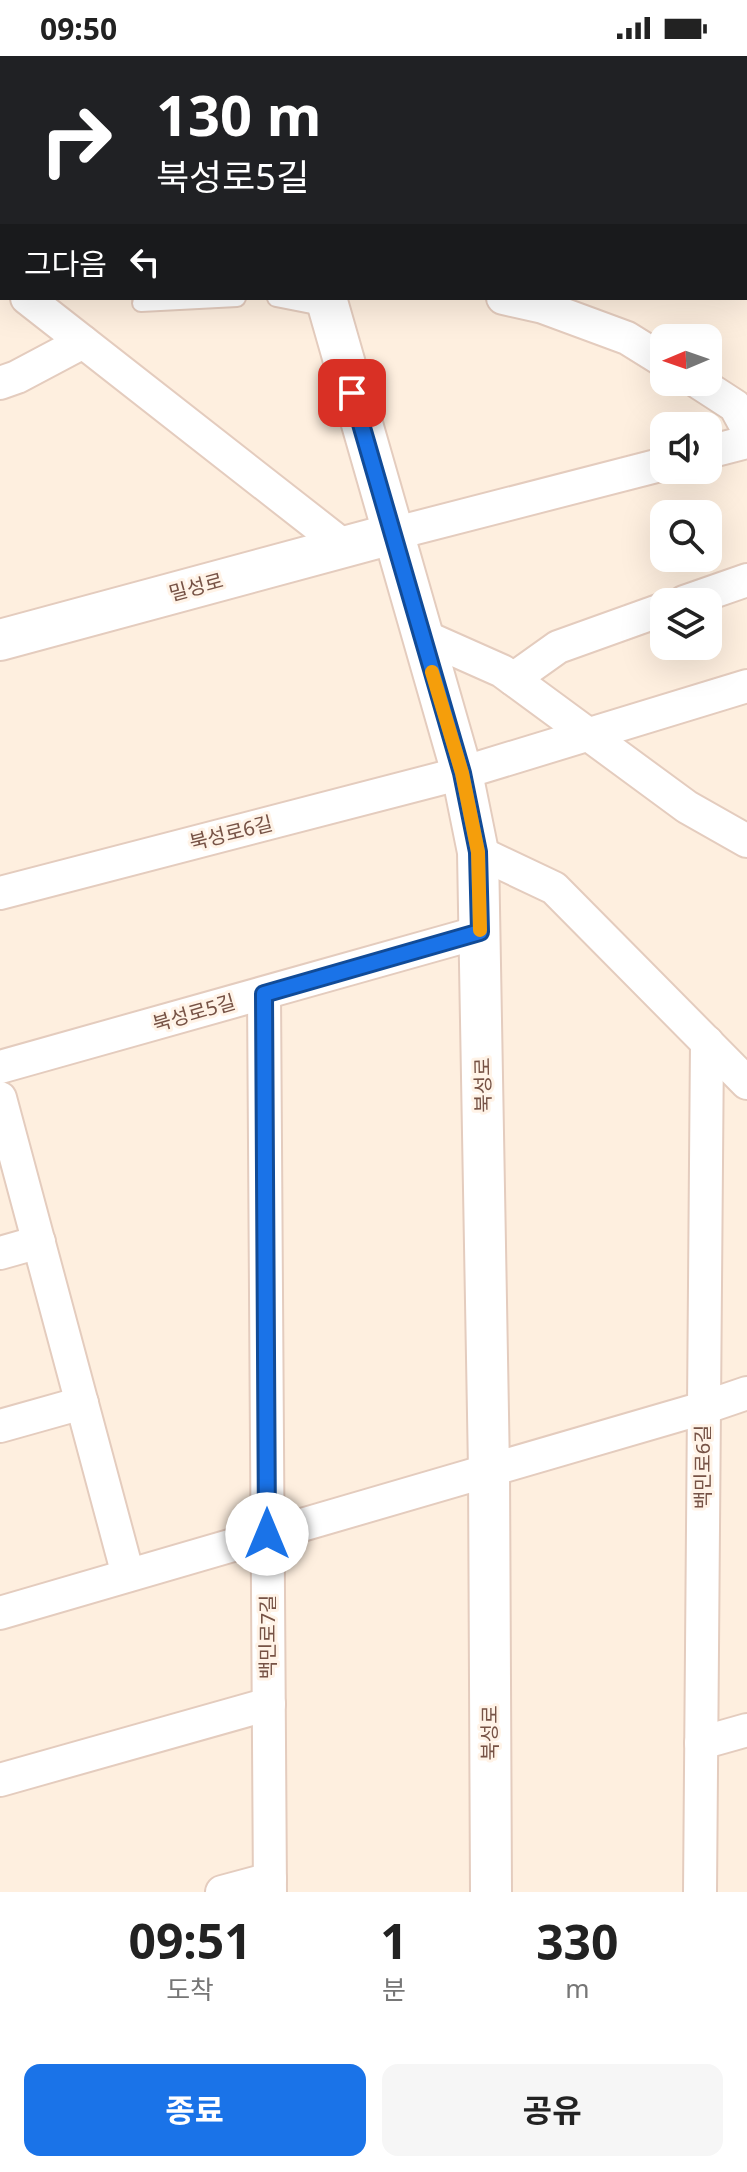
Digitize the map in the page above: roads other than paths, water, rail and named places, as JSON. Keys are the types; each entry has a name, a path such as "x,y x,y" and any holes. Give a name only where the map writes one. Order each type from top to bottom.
{"street":[{"path":"30,300 345,547"},
{"path":"512,300 543,307 627,338 650,352"},
{"name":"북성로","path":"327,303 462,773 478,852 489,1470 491,1892"},
{"path":"0,383 83,342"},
{"path":"720,396 735,406 747,428"},
{"path":"722,448 747,442"},
{"path":"392,534 650,468"},
{"name":"밀성로","path":"0,640 392,534"},
{"path":"722,589 747,580"},
{"path":"513,679 558,647 650,614"},
{"path":"421,635 502,671 687,807 747,841"},
{"name":"북성로6길","path":"0,893 462,773 747,686"},
{"path":"478,852 554,888 747,1083"},
{"name":"북성로5길","path":"0,1067 480,932"},
{"name":"백민로7길","path":"264,994 270,1885"},
{"name":"백민로6길","path":"700,1892 707,1042"},
{"path":"0,1098 128,1575"},
{"path":"0,1253 39,1242"},
{"path":"0,1613 747,1393"},
{"path":"0,1426 82,1403"},
{"name":"백민로7길","path":"0,1780 269,1704"},
{"path":"701,1743 747,1730"},
{"path":"222,1892 270,1885"}],"lane":[{"path":"141,303 199,300"},
{"path":"296,300 327,303"}]}
